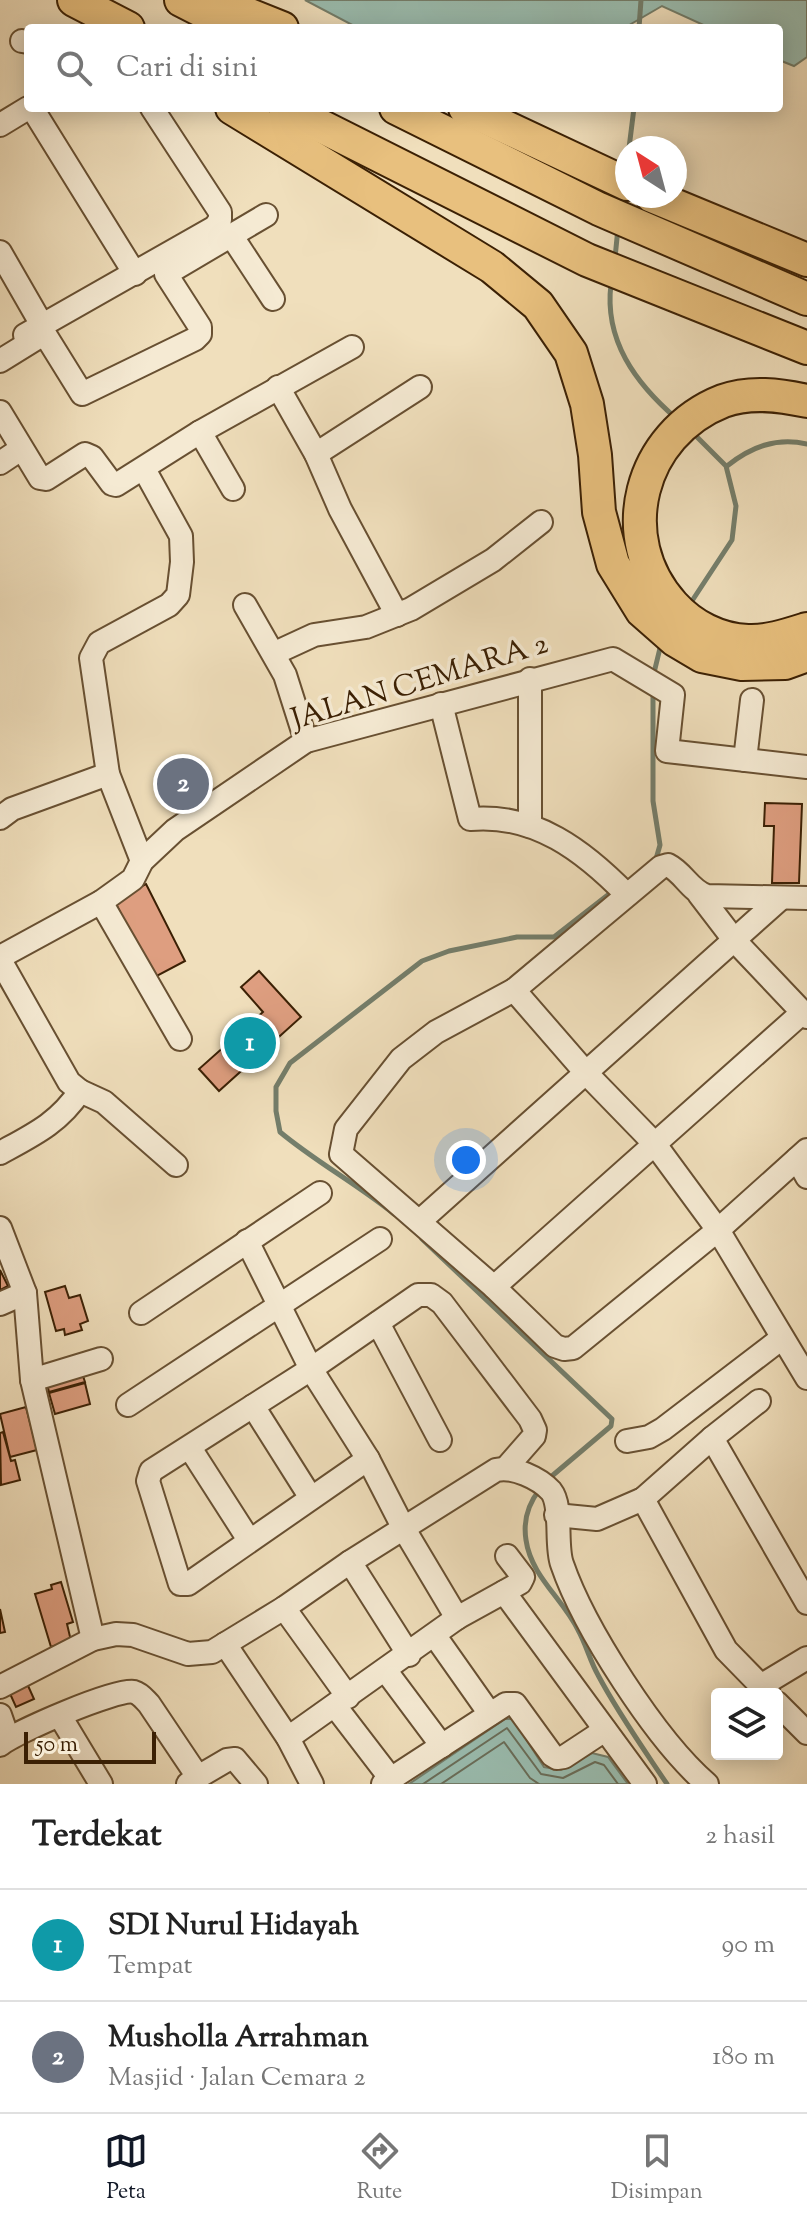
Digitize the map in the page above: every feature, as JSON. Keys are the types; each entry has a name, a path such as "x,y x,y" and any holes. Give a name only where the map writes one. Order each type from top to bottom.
{"highway":[{"path":"72,0 107,24"},
{"path":"72,0 120,24"},
{"path":"181,0 228,24"},
{"path":"212,0 272,24"},
{"path":"239,112 492,267 538,305 571,353 587,404 599,512 613,564 642,611 675,640 702,656 742,664 785,663 807,655"},
{"path":"293,112 587,260 807,348"},
{"path":"404,112 599,209 807,299"},
{"path":"473,112 615,179"},
{"path":"680,208 807,260"},
{"path":"807,401 757,394 726,400 697,414 670,436 648,473 638,513 642,554 659,590 683,616 711,634 747,641 783,637 807,629"}],"street":[{"path":"0,125 24,111"},
{"path":"33,112 135,274"},
{"path":"0,349 135,274 215,227 220,220 220,212 155,112"},
{"path":"0,361 42,335 46,336 82,394 195,339 200,334 200,327 166,274 266,215"},
{"path":"231,235 273,299"},
{"path":"0,252 42,325"},
{"path":"0,412 43,480 85,454 92,457 112,484 120,484 200,432 352,347"},
{"path":"278,387 316,454 340,509 397,615"},
{"path":"316,454 420,387"},
{"path":"200,432 233,489"},
{"path":"0,463 21,449"},
{"path":"142,861 108,774 91,658 99,643 178,595 181,536 144,469"},
{"path":"275,653 314,635 366,627 397,615 493,560 541,522"},
{"path":"245,605 285,675 306,741"},
{"name":"JALAN CEMARA 2","path":"0,958 101,902 133,879 142,861 175,830 306,741 530,679 613,659 659,687 667,751 745,760"},
{"path":"530,679 530,826"},
{"path":"752,700 745,760 807,767"},
{"path":"441,704 470,819 485,818 551,833 609,876 627,895"},
{"path":"0,818 12,809 108,774"},
{"path":"494,1287 654,1143 805,1015 735,941 699,894 668,865 661,867 514,990 419,1044 401,1059 346,1129 341,1154 494,1287 555,1346 564,1349 573,1348 804,1162"},
{"path":"699,894 807,898"},
{"path":"420,1221 780,899"},
{"path":"101,902 180,1039"},
{"path":"0,958 69,1082 104,1102 176,1165"},
{"path":"514,990 587,1074 654,1143 718,1230 782,1338 804,1368"},
{"path":"0,1153 39,1132 67,1111 80,1091"},
{"path":"141,1313 320,1193"},
{"path":"0,1228 25,1293 32,1380 93,1639"},
{"path":"128,1405 380,1239"},
{"path":"247,1241 311,1369 368,1459 404,1529 457,1618"},
{"path":"0,1304 25,1293"},
{"path":"0,1687 93,1639 116,1634 133,1635 188,1654 212,1652 496,1470 506,1468 534,1436 535,1430 530,1419 442,1303 431,1295 418,1295 311,1369 151,1471 148,1476 180,1584 188,1584 368,1459"},
{"path":"378,1323 440,1440"},
{"path":"627,1441 649,1437 663,1429 782,1338"},
{"path":"32,1380 101,1359"},
{"path":"556,1515 597,1519 643,1499 759,1401"},
{"path":"253,1406 311,1498"},
{"path":"712,1438 807,1603"},
{"path":"190,1448 249,1540"},
{"path":"506,1468 542,1486 554,1498 558,1555 577,1600 618,1670 665,1739 707,1784"},
{"path":"643,1499 726,1650 765,1688"},
{"path":"558,1544 582,1519"},
{"path":"288,1738 457,1618 520,1583 523,1577 507,1556"},
{"path":"350,1562 409,1655"},
{"path":"504,1592 645,1784"},
{"path":"284,1608 387,1782 506,1704 515,1704 557,1758 564,1757 605,1730"},
{"path":"435,1636 490,1714"},
{"path":"225,1644 288,1738 312,1784"},
{"path":"767,1688 807,1658"},
{"path":"386,1671 442,1746"},
{"path":"0,1715 4,1741 105,1698 131,1691 149,1704 193,1780 227,1760 235,1759 256,1784"},
{"path":"783,1709 807,1733"},
{"path":"60,1716 101,1784"}],"water":[{"path":"305,0 807,0 807,57 794,66 783,62 783,24 701,24 662,6 631,24 350,24"},
{"path":"505,1719 513,1719 544,1767 561,1770 592,1753 608,1757 628,1784 409,1784"}],"building":[{"path":"193,768 200,794 174,801 167,775"},
{"path":"765,803 802,804 799,883 772,883 774,826 764,826"},
{"path":"146,884 185,961 153,978 114,900"},
{"path":"259,971 301,1017 219,1091 199,1069 263,1012 241,987"},
{"path":"0,1270 8,1286 0,1290"},
{"path":"65,1286 69,1298 80,1295 88,1321 80,1324 82,1330 65,1335 64,1329 56,1331 45,1292"},
{"path":"81,1370 85,1382 49,1392 46,1380"},
{"path":"85,1383 90,1404 55,1414 49,1393"},
{"path":"26,1407 37,1450 10,1457 0,1414"},
{"path":"3,1432 20,1480 1,1485 0,1433"},
{"path":"61,1582 73,1622 67,1624 71,1641 51,1647 35,1594 52,1589 51,1585"},
{"path":"0,1609 5,1632 0,1633"},
{"path":"25,1679 34,1699 16,1707 7,1687"}],"waterway":[{"path":"639,24 641,0"},
{"path":"630,136 634,112"},
{"path":"615,258 618,228"},
{"path":"611,284 612,324 626,359 648,391 677,419"},
{"path":"688,607 732,540 736,506 726,466 693,433"},
{"path":"727,466 764,445 785,442 807,444"},
{"path":"653,677 661,644"},
{"path":"653,691 653,801 660,845 656,859"},
{"path":"394,1214 280,1132 276,1087 290,1063 422,961 449,951 517,937 554,937 613,891"},
{"path":"422,1239 612,1419 611,1426 546,1481"},
{"path":"540,1489 532,1501 525,1526 534,1565 572,1619 595,1670 667,1784"}],"place":[{"name":"Musholla Arrahman","path":"183,784"},
{"name":"SDI Nurul Hidayah","path":"250,1043"}]}
